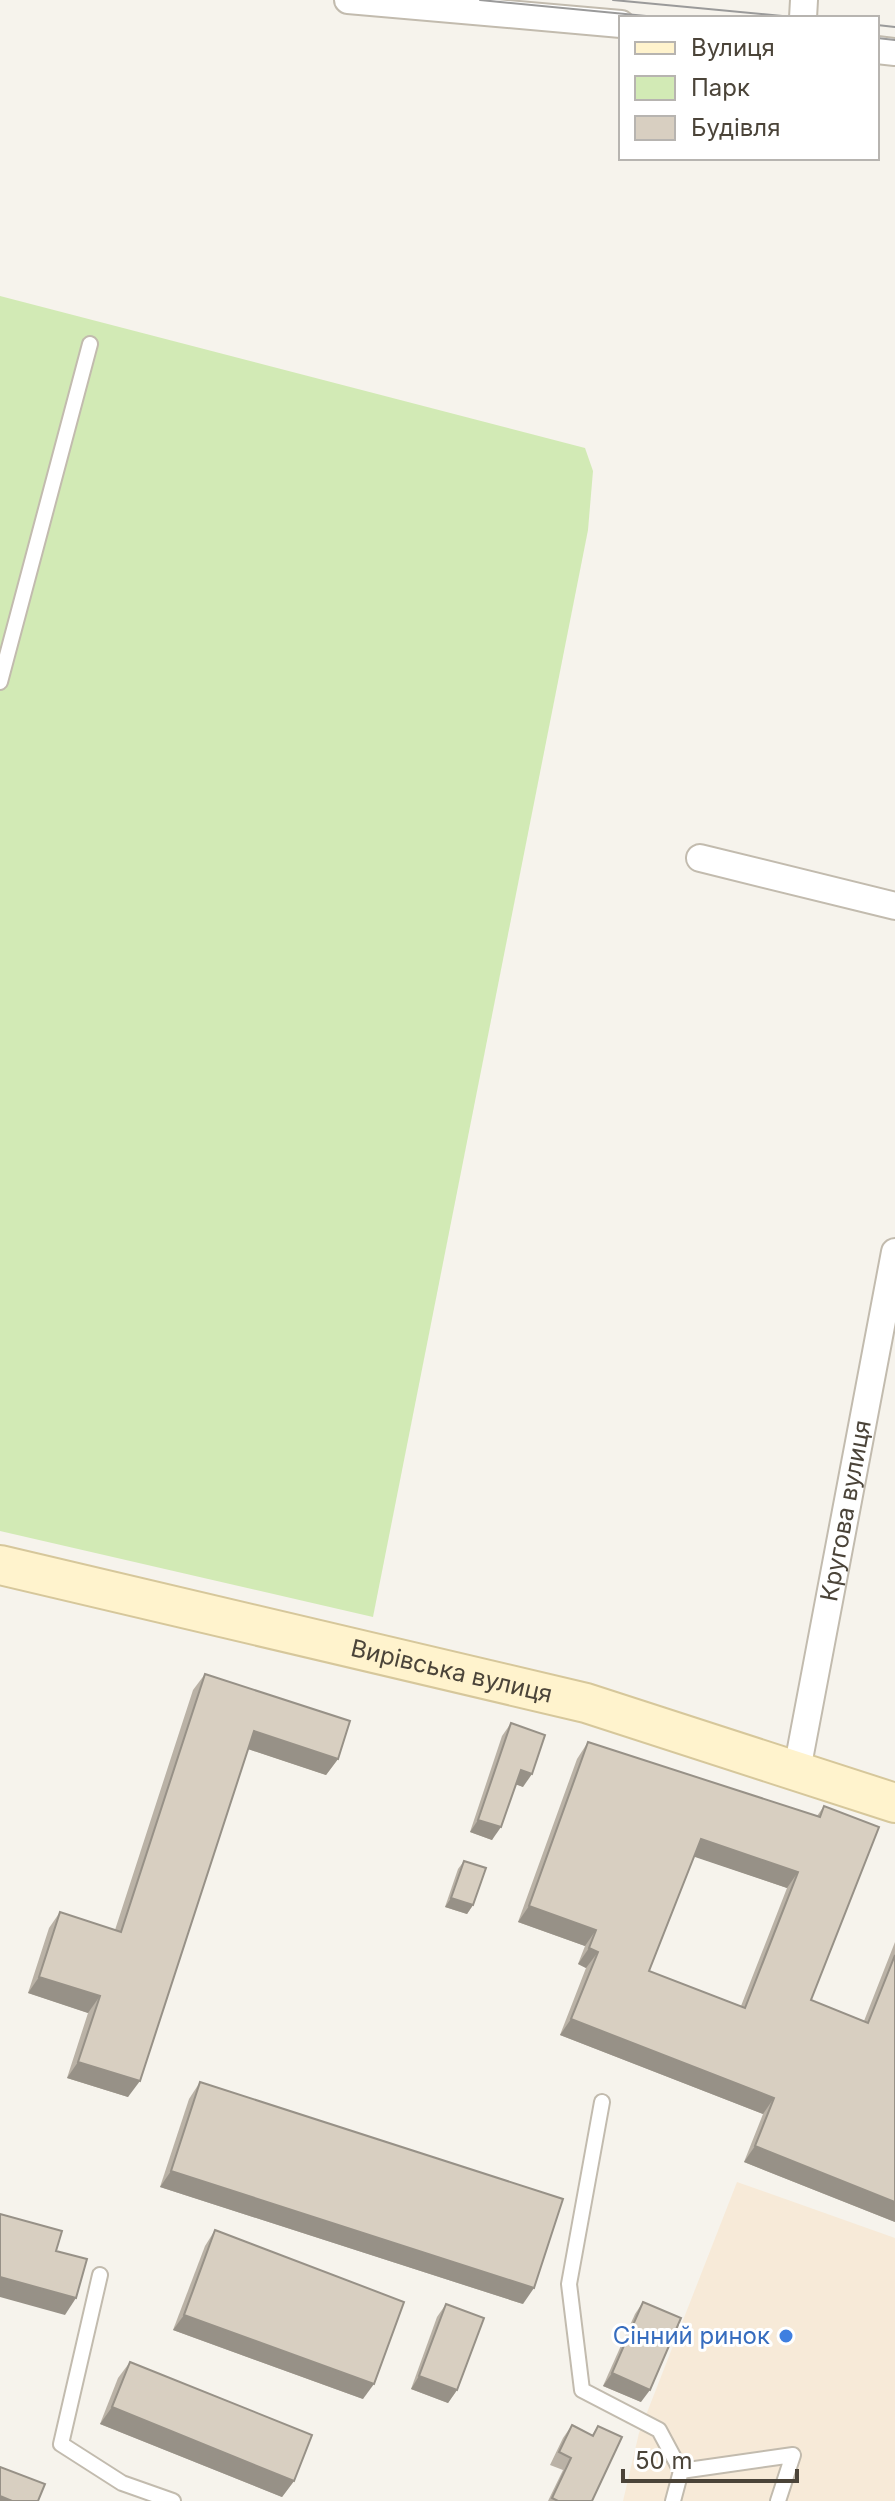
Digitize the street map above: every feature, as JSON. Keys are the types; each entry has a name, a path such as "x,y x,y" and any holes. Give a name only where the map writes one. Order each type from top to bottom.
{"main road":[{"name":"Вирівська вулиця","path":"0,1565 586,1703 895,1803"}],"street":[{"path":"348,0 523,7 619,24"},
{"path":"700,858 895,906"},
{"name":"Кругова вулиця","path":"797,1770 883,1370 895,1252"}],"lane":[{"path":"0,682 90,344"},
{"path":"602,2102 569,2284 582,2390 659,2430 681,2471 673,2501"},
{"path":"100,2275 61,2444 122,2483 173,2501"},
{"path":"681,2471 793,2455 778,2501"}],"shaded area":[{"name":"Сінний ринок","path":"737,2182 895,2238 895,2501 623,2501 639,2433"}],"green space":[{"path":"0,296 585,448 593,471 588,530 373,1617 0,1531"}],"building":[{"path":"205,1674 350,1721 338,1759 254,1731 140,2081 78,2062 100,1996 39,1977 60,1912 121,1932"},
{"path":"511,1723 545,1735 532,1774 521,1770 501,1827 478,1820"},
{"path":"588,1742 820,1817 824,1806 879,1827 811,2000 868,2023 895,1955 895,2202 755,2146 774,2098 571,2019 598,1952 589,1948 596,1930 529,1906","holes":["701,1839 798,1872 745,2008 649,1971"]},
{"path":"464,1861 486,1868 473,1905 451,1898"},
{"path":"200,2082 563,2199 534,2288 171,2171"},
{"path":"0,2214 62,2231 56,2251 87,2259 76,2298 0,2277"},
{"path":"215,2230 404,2302 374,2384 184,2315"},
{"path":"643,2302 681,2318 650,2390 612,2373"},
{"path":"446,2304 484,2318 457,2390 419,2376"},
{"path":"130,2362 312,2435 294,2481 112,2407"},
{"path":"572,2425 593,2436 598,2426 622,2437 592,2501 558,2501 552,2498 571,2458 559,2452"},
{"path":"0,2467 45,2484 38,2501 12,2501 0,2496"}],"tram line":[{"path":"480,0 646,16"},
{"path":"613,0 782,16"},
{"path":"879,25 895,27"},
{"path":"879,38 895,40"}],"place":[{"name":"Сінний ринок","path":"786,2336"}]}
